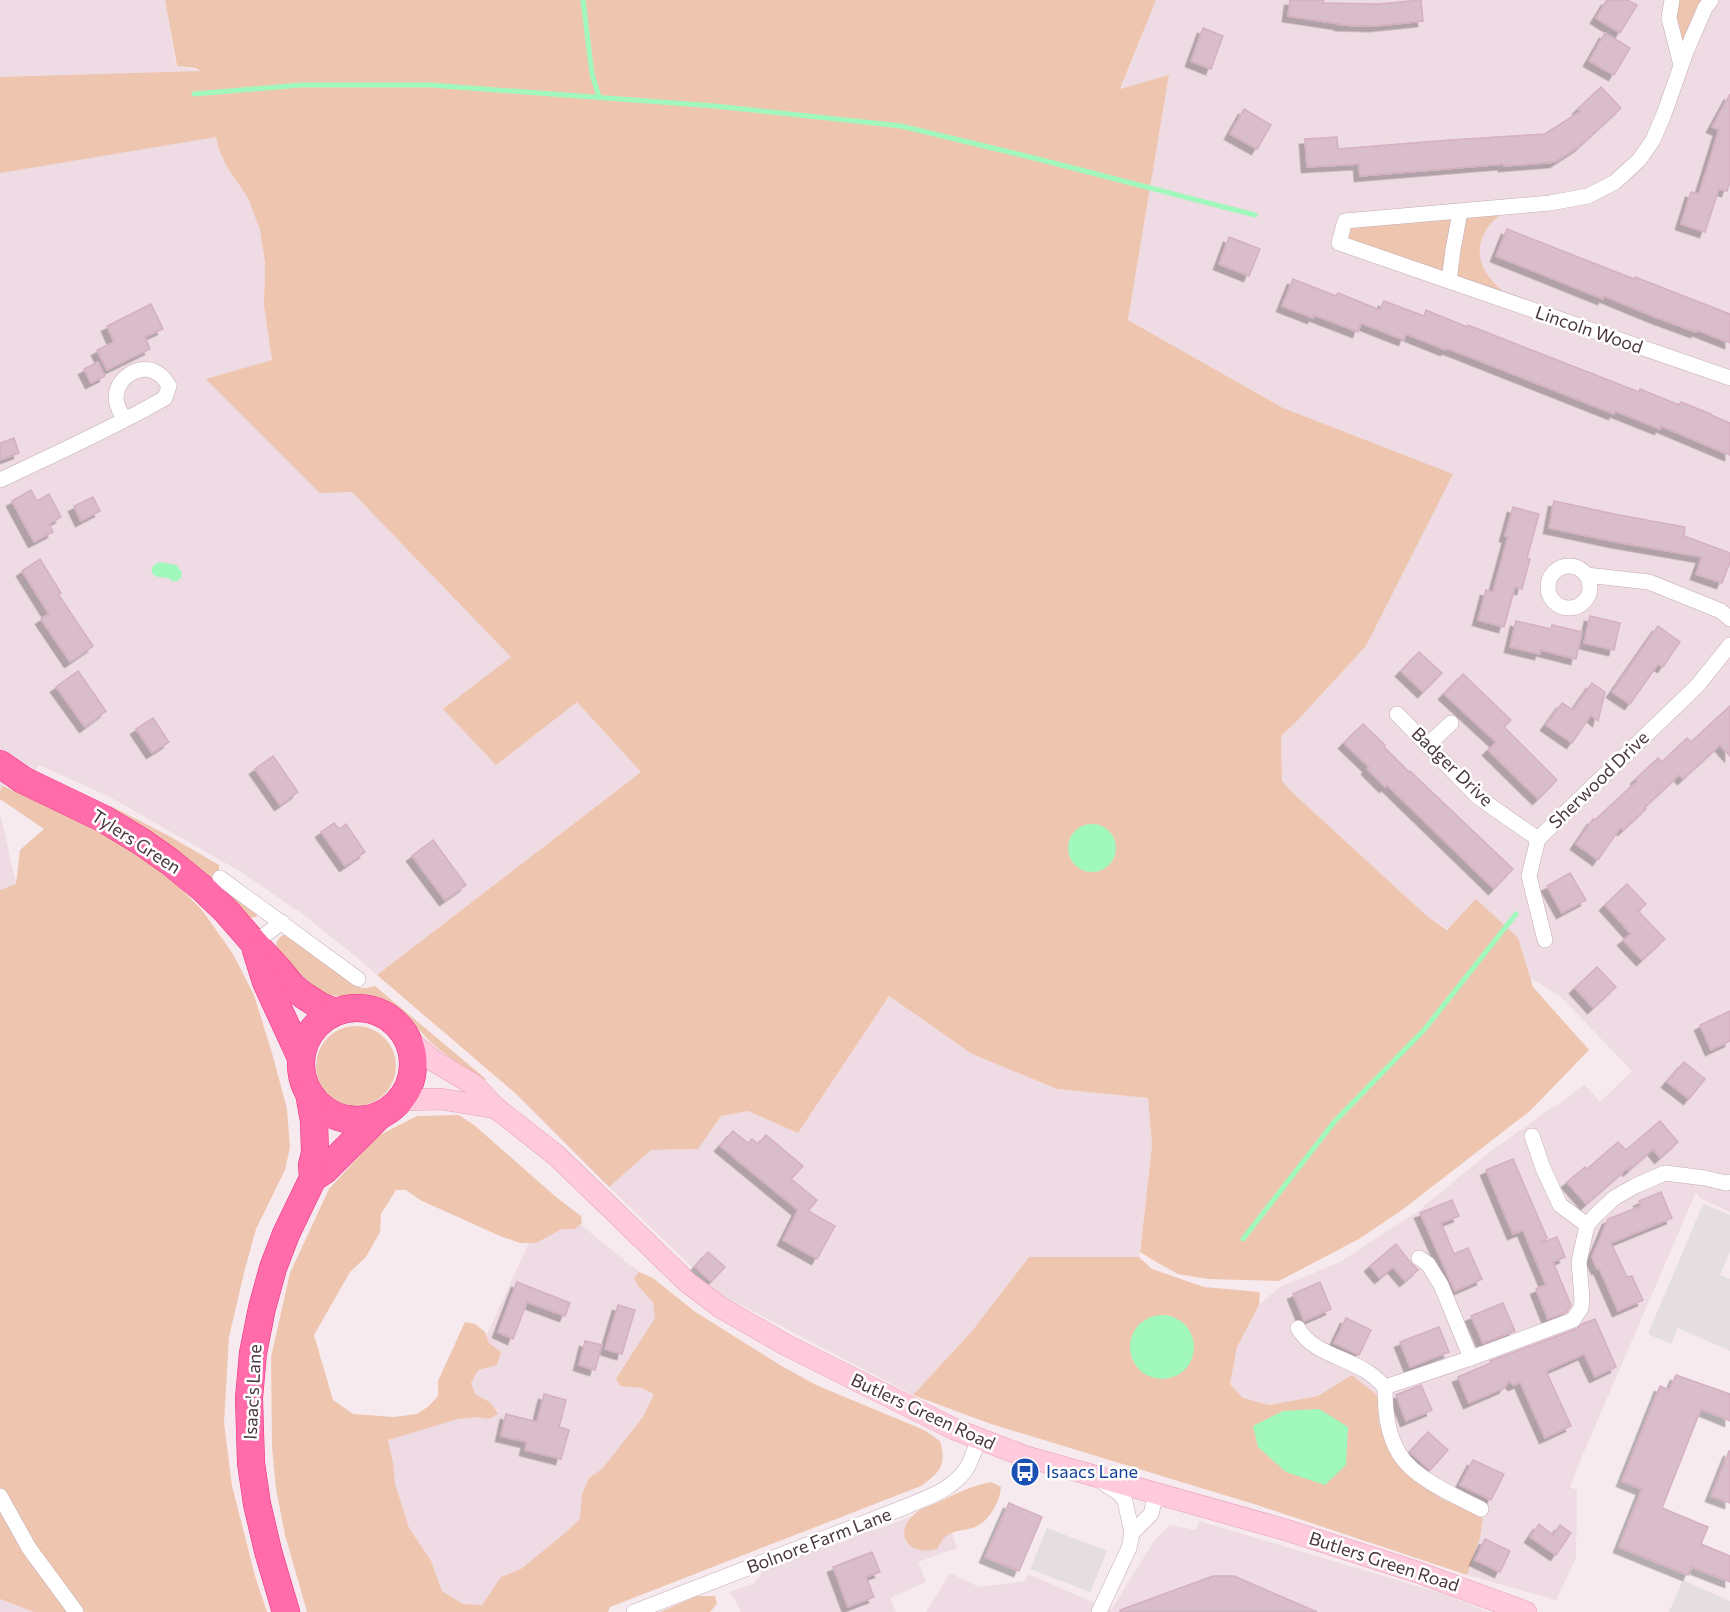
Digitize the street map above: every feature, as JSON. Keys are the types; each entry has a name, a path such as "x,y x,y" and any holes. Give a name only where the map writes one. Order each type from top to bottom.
{"highway":[{"name":"Tylers Green","path":"0,764 23,780 91,812 142,842 202,888 226,911 291,986 311,1001 335,1012"},
{"name":"Tylers Green","path":"254,944 266,982 301,1058"},
{"path":"351,1008 368,1009 383,1015 396,1024 406,1038 412,1053 413,1069 409,1085 390,1107 364,1119 340,1117 319,1106 304,1082 301,1070 304,1044 312,1030 335,1012 351,1008"},
{"name":"Isaac's Lane","path":"286,1612 257,1504 250,1463 249,1398 253,1353 273,1268 286,1234 313,1178 314,1120 309,1093"},
{"name":"Isaac's Lane","path":"313,1178 325,1170 390,1107"}],"main road":[{"name":"Butlers Green Road","path":"406,1038 434,1061 474,1085 496,1108 557,1156 687,1282 753,1328 814,1360 924,1415 979,1440 1024,1456 1286,1530 1417,1572 1526,1612"},
{"name":"Butlers Green Road","path":"390,1107 441,1099 496,1108"}],"street":[{"path":"1672,0 1669,18 1681,65"},
{"path":"1449,281 1460,212 1550,203 1588,196 1615,182 1639,160 1653,140 1681,65 1705,8 1711,0"},
{"name":"Lincoln Wood","path":"1460,212 1345,221 1339,243 1730,378"},
{"path":"0,480 124,419"},
{"path":"1586,575 1649,582 1721,611 1730,619"},
{"name":"Sherwood Drive","path":"1545,940 1528,876 1538,839 1697,686 1730,645"},
{"name":"Badger Drive","path":"1398,714 1478,797 1538,839"},
{"path":"1428,745 1451,723"},
{"path":"220,878 358,979"},
{"path":"254,944 282,922"},
{"path":"1532,1137 1560,1205 1587,1226"},
{"path":"1385,1387 1573,1320 1581,1308 1579,1262 1587,1226 1614,1198 1665,1173 1730,1182"},
{"path":"1419,1258 1428,1264 1441,1285 1471,1358"},
{"path":"1298,1328 1302,1335 1324,1350 1367,1371 1385,1387 1385,1408 1390,1432 1400,1455 1414,1470 1439,1488 1481,1509"},
{"name":"Bolnore Farm Lane","path":"634,1612 939,1493 954,1483 962,1474 979,1440"},
{"path":"1089,1475 1120,1494 1125,1501 1132,1533 1129,1548 1099,1612"},
{"path":"1132,1533 1151,1514 1156,1494"},
{"path":"0,1496 29,1548 76,1612"}],"shaded area":[{"path":"0,0 165,0 176,66 204,71 227,167 248,198 260,230 265,263 264,305 274,369 641,772 377,975 301,913 241,872 110,797 39,765 34,771 3,786 0,791"},
{"path":"165,0 1156,0 1120,89 1169,75 1128,320 1283,408 1453,474 1366,646 1281,736 1282,781 1428,917 1447,930 1476,899 1518,938 1533,987 1589,1050 1530,1111 1402,1210 1359,1239 1279,1281 1208,1279 1178,1274 1140,1252 1152,1145 1148,1098 1057,1089 972,1054 889,996 798,1133 748,1111 721,1116 698,1149 651,1150 609,1187 515,1093 377,975 641,772 577,702 496,765 443,709 511,657 352,492 320,493 206,379 272,360 264,305 265,263 260,230 248,198 227,167 216,137 0,173 0,77 201,71 177,66"},
{"path":"1156,0 1730,0 1730,1212 1700,1198 1696,1192 1570,1487 1577,1490 1576,1558 1556,1600 1467,1575 1480,1538 1483,1518 1438,1497 1404,1470 1379,1424 1378,1396 1318,1396 1269,1405 1243,1398 1230,1384 1237,1347 1259,1305 1280,1287 1340,1262 1418,1211 1491,1151 1554,1106 1556,1107 1584,1084 1600,1102 1632,1071 1560,996 1428,917 1282,781 1281,736 1366,646 1283,408 1128,320 1169,76 1120,90"},
{"path":"1672,0 1711,0 1681,65"},
{"path":"1509,207 1487,228 1480,244 1480,255 1482,265 1488,275 1521,307 1339,243 1345,221"},
{"path":"160,562 176,565 182,572 181,578 172,581 169,578 152,574 153,566"},
{"path":"3,786 98,829 161,869 202,910 233,954 254,995 287,1109 290,1147 285,1170 256,1229 245,1269 229,1337 224,1423 232,1486 255,1576 267,1612 34,1612 0,1599 0,890 16,884 20,850 44,829 0,799"},
{"path":"111,806 219,865 219,872 258,913 256,917 247,916 109,808"},
{"path":"0,813 16,884 0,890"},
{"path":"1087,824 1097,824 1112,834 1116,848 1115,857 1106,868 1097,872 1087,872 1072,862 1068,853 1068,843 1078,828"},
{"path":"288,934 361,988 375,986 486,1079 441,1051 400,1011 387,1002 367,997 325,994 306,985 276,950 278,939"},
{"path":"889,996 972,1054 1057,1089 1148,1098 1152,1145 1139,1257 1029,1257 972,1331 913,1395 720,1294 609,1187 651,1150 698,1149 721,1116 748,1111 798,1133"},
{"path":"356,1026 371,1029 384,1038 393,1051 396,1066 393,1081 384,1094 371,1103 356,1106 341,1103 328,1094 319,1081 316,1066 319,1051 328,1038 341,1029"},
{"path":"459,1115 474,1125 581,1216 582,1223 575,1229 562,1229 536,1243 520,1243 420,1200 406,1190 396,1190 381,1214 380,1232 366,1257 350,1272 314,1335 333,1400 353,1414 394,1417 417,1414 429,1406 438,1396 438,1381 465,1322 475,1324 485,1332 489,1343 501,1352 497,1365 478,1370 471,1383 475,1394 491,1403 498,1414 489,1419 475,1417 458,1419 388,1440 395,1484 409,1528 431,1561 442,1591 463,1604 482,1605 501,1577 521,1569 580,1519 582,1494 589,1478 602,1469 643,1417 654,1394 642,1388 620,1386 616,1379 655,1318 653,1302 638,1286 634,1278 639,1272 653,1278 694,1311 816,1385 924,1430 940,1441 943,1457 940,1468 921,1486 610,1607 608,1612 307,1612 285,1535 276,1489 272,1447 271,1357 290,1273 329,1189 378,1136 417,1116"},
{"path":"549,1199 625,1261 692,1311 592,1612 425,1612 380,1430 459,1411 483,1343"},
{"path":"1703,1204 1730,1215 1730,1252 1720,1275 1730,1279 1730,1351 1678,1328 1671,1344 1648,1334"},
{"path":"1029,1257 1139,1257 1152,1269 1204,1287 1260,1292 1259,1305 1237,1347 1230,1384 1243,1398 1269,1405 1318,1396 1352,1375 1378,1396 1379,1424 1404,1470 1438,1497 1483,1518 1480,1538 1467,1575 1257,1505 991,1424 913,1395 972,1331"},
{"path":"1162,1315 1180,1321 1188,1329 1194,1347 1188,1365 1180,1373 1162,1379 1144,1373 1136,1365 1130,1347 1136,1329 1144,1321"},
{"path":"1319,1409 1348,1427 1346,1465 1325,1485 1286,1472 1258,1447 1253,1426 1283,1411"},
{"path":"991,1482 1001,1487 1000,1493 992,1512 978,1526 948,1535 937,1549 927,1551 918,1549 906,1541 905,1527 919,1511 969,1488"},
{"path":"943,1504 957,1548 918,1562 926,1582 890,1598 896,1612 741,1612 729,1592 754,1584 764,1570"},
{"path":"1199,1521 1444,1594 1488,1612 926,1612 950,1573 979,1587 1025,1581 1028,1574 1111,1610 1154,1541 1170,1525 1196,1530"},
{"path":"1047,1528 1107,1551 1090,1592 1030,1569"},
{"path":"1683,1580 1730,1601 1730,1612 1669,1612"},
{"path":"697,1596 715,1596 717,1604 710,1612 660,1612"},
{"path":"0,1599 33,1611 34,1612 0,1612"}],"building":[{"path":"1290,0 1378,4 1421,0 1423,21 1375,26 1340,25 1288,16"},
{"path":"1607,0 1627,0 1637,5 1620,33 1596,18"},
{"path":"1203,28 1223,36 1211,69 1191,61"},
{"path":"1605,33 1630,48 1614,75 1589,61"},
{"path":"1601,87 1621,108 1580,146 1555,162 1360,176 1359,164 1307,167 1305,139 1337,137 1338,149 1545,134 1581,111 1578,109"},
{"path":"1730,94 1730,181 1727,191 1719,189 1705,232 1681,224 1691,192 1699,194 1719,130 1712,127"},
{"path":"1244,109 1271,125 1257,149 1230,134"},
{"path":"1507,229 1730,314 1730,343 1655,317 1604,296 1603,299 1496,256"},
{"path":"1229,237 1260,249 1249,276 1219,264"},
{"path":"1293,279 1336,296 1338,293 1380,310 1384,301 1424,316 1426,310 1639,392 1640,389 1679,405 1681,402 1711,414 1730,423 1730,455 1661,426 1660,429 1615,411 1614,414 1406,334 1404,340 1361,323 1358,332 1314,315 1313,318 1282,306"},
{"path":"151,304 163,329 145,337 150,349 107,370 97,350 114,342 107,326"},
{"path":"98,362 105,376 91,383 84,369"},
{"path":"14,438 19,453 0,460 0,443"},
{"path":"31,490 37,501 49,494 61,517 49,524 53,532 34,542 12,501"},
{"path":"93,497 100,511 81,521 74,506"},
{"path":"1554,501 1685,527 1684,536 1730,553 1730,562 1722,583 1696,574 1702,557 1549,528"},
{"path":"1513,507 1539,514 1527,558 1530,559 1522,589 1515,587 1504,627 1478,620 1486,590 1493,592 1508,537 1505,536"},
{"path":"40,559 61,593 58,594 93,646 70,662 41,619 49,614 22,571"},
{"path":"1590,616 1620,623 1614,650 1584,643"},
{"path":"1516,621 1551,629 1552,625 1582,632 1576,659 1541,650 1540,654 1510,647"},
{"path":"1658,626 1680,642 1663,667 1658,664 1630,704 1612,692"},
{"path":"1419,652 1442,673 1423,692 1401,671"},
{"path":"78,671 106,711 85,727 56,687"},
{"path":"1463,674 1511,720 1504,727 1557,780 1538,799 1488,750 1496,742 1444,694"},
{"path":"1592,683 1605,692 1598,721 1591,715 1572,743 1546,725 1562,703 1573,710"},
{"path":"1730,706 1730,756 1720,745 1683,779 1679,775 1623,830 1620,828 1598,860 1576,844 1593,819 1595,820 1637,781 1636,779 1658,758 1662,762 1687,738 1691,742"},
{"path":"153,718 169,742 152,753 136,729"},
{"path":"1363,724 1409,772 1513,869 1494,889 1387,785 1385,787 1367,769 1369,767 1344,743"},
{"path":"273,756 298,792 280,805 255,769"},
{"path":"334,823 339,829 346,824 365,852 345,866 321,832"},
{"path":"433,840 466,885 445,900 412,856"},
{"path":"1570,873 1586,900 1562,913 1547,886"},
{"path":"1627,884 1646,904 1638,911 1665,939 1642,960 1623,940 1631,934 1605,905"},
{"path":"1597,967 1616,987 1593,1008 1575,988"},
{"path":"1730,1011 1730,1041 1711,1050 1700,1025"},
{"path":"1684,1062 1705,1079 1689,1099 1667,1082"},
{"path":"1660,1121 1678,1142 1660,1158 1653,1149 1586,1204 1567,1182 1585,1167 1587,1169 1618,1142 1626,1150"},
{"path":"733,1131 748,1143 752,1139 758,1144 766,1135 803,1166 791,1179 817,1200 808,1211 835,1226 817,1259 783,1240 798,1210 720,1146"},
{"path":"1513,1159 1547,1238 1541,1243 1557,1237 1565,1257 1553,1262 1571,1305 1567,1312 1548,1319 1536,1289 1546,1285 1523,1230 1513,1234 1486,1170"},
{"path":"1661,1192 1672,1218 1611,1243 1627,1277 1632,1276 1643,1300 1618,1311 1592,1257 1608,1219 1641,1206 1639,1201"},
{"path":"1452,1200 1459,1216 1441,1223 1454,1254 1468,1248 1482,1279 1455,1291 1420,1213"},
{"path":"1396,1244 1418,1270 1405,1281 1393,1267 1380,1278 1370,1266"},
{"path":"708,1252 725,1267 711,1282 695,1267"},
{"path":"517,1282 570,1303 565,1316 527,1302 513,1339 498,1332"},
{"path":"1320,1282 1331,1309 1304,1321 1293,1294"},
{"path":"1503,1303 1515,1331 1483,1343 1471,1316"},
{"path":"618,1305 635,1310 622,1354 605,1349"},
{"path":"1346,1318 1371,1330 1359,1355 1334,1343"},
{"path":"1595,1319 1616,1367 1595,1377 1584,1354 1546,1371 1571,1426 1545,1438 1520,1382 1514,1385 1509,1381 1504,1388 1469,1403 1458,1377 1491,1363 1490,1361 1576,1329"},
{"path":"1439,1327 1449,1352 1410,1367 1400,1342"},
{"path":"585,1341 602,1345 595,1370 579,1365"},
{"path":"1676,1375 1730,1394 1730,1421 1701,1409 1662,1508 1708,1527 1701,1544 1730,1556 1730,1582 1692,1567 1688,1575 1619,1547 1642,1489 1622,1481 1660,1386 1669,1390"},
{"path":"1421,1385 1432,1410 1406,1421 1396,1395"},
{"path":"544,1394 566,1400 559,1427 569,1430 561,1459 525,1450 527,1442 501,1436 506,1414 537,1422"},
{"path":"1428,1432 1448,1450 1430,1470 1410,1452"},
{"path":"1730,1451 1730,1503 1711,1496"},
{"path":"1473,1460 1504,1474 1491,1500 1460,1485"},
{"path":"1009,1503 1042,1517 1019,1571 985,1557"},
{"path":"1539,1524 1553,1535 1560,1525 1571,1533 1556,1555 1530,1537"},
{"path":"1485,1539 1510,1551 1500,1572 1475,1560"},
{"path":"872,1552 880,1572 866,1577 874,1597 848,1607 833,1567"},
{"path":"1213,1576 1234,1576 1317,1612 1120,1612 1120,1610"}],"waterway":[{"path":"583,0 592,74 599,97"},
{"path":"194,94 301,85 430,85 715,106 901,126 1255,215"},
{"path":"1243,1239 1335,1121 1424,1030 1516,914"}],"place":[{"name":"Isaacs Lane","path":"1025,1472"}]}
